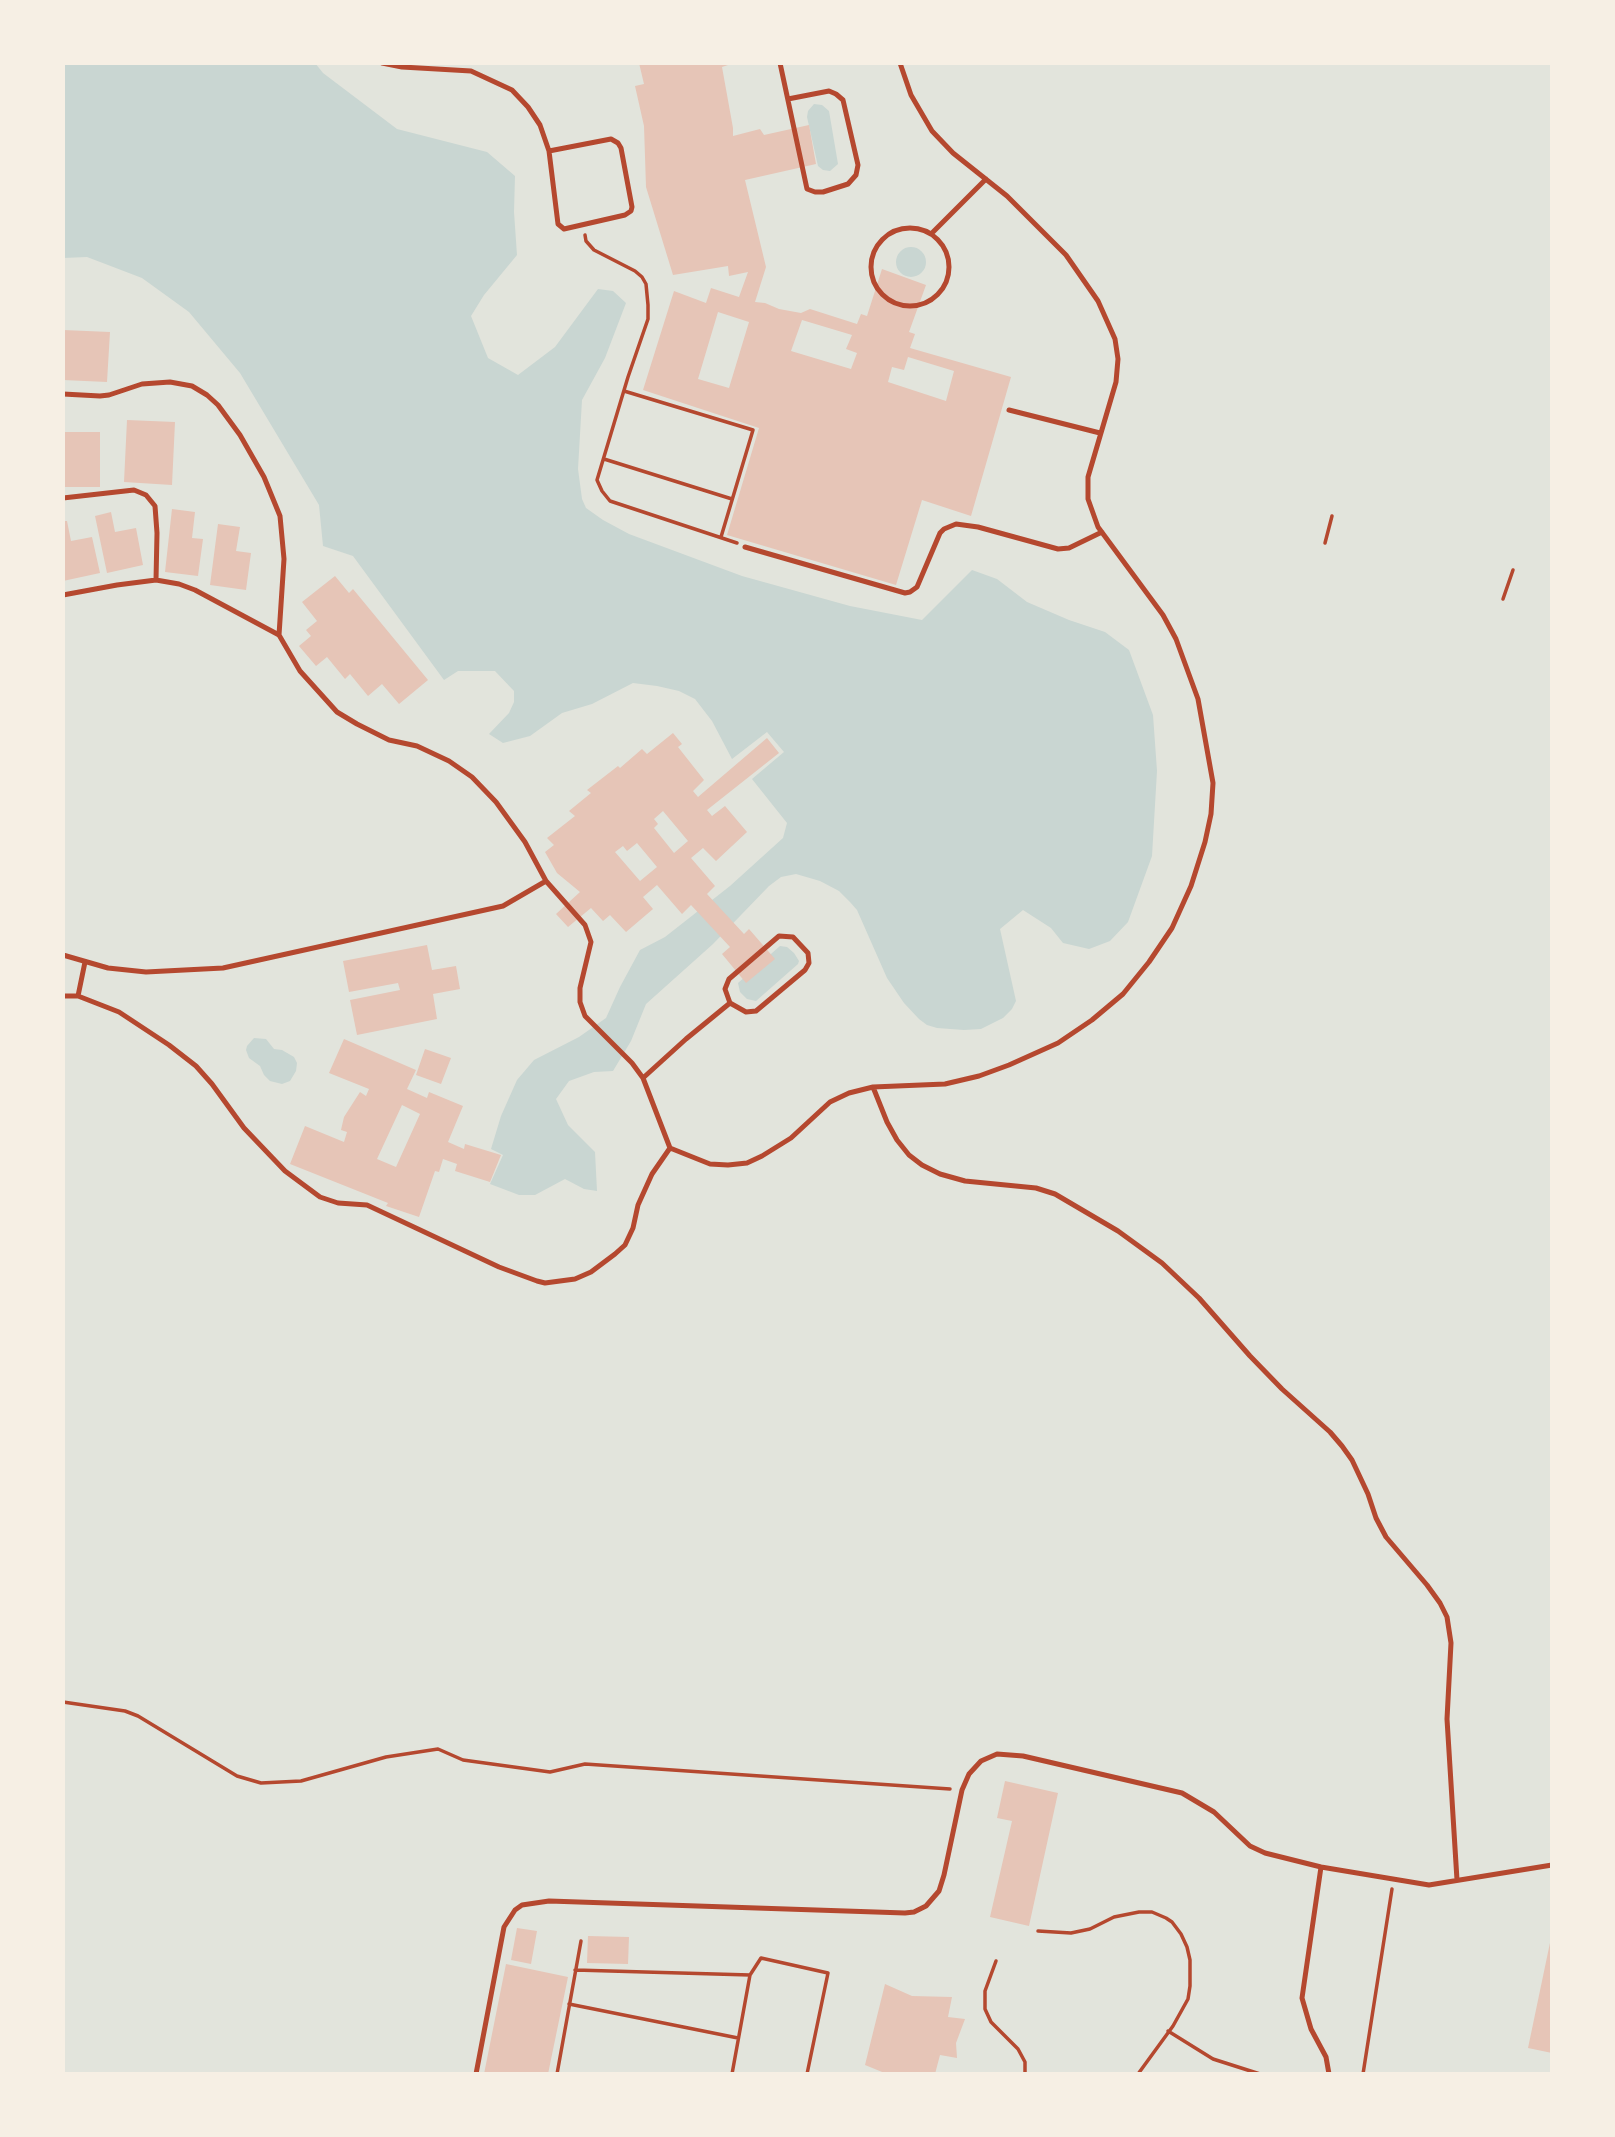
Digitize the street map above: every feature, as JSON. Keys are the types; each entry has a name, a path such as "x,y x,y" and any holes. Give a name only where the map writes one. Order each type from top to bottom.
{"lane":[{"path":"382,63 402,68 471,71 512,90 540,125 549,151 558,224 567,229 625,215 631,211 620,145 611,139 549,151"},
{"path":"780,63 807,189 823,192 848,184 856,175 858,165 843,100 829,92 788,99"},
{"path":"63,595 156,580 195,590 279,635 300,671 337,712 389,740 417,746 449,761 472,777 496,802 525,842 546,881 585,925 591,942 580,988 580,1002 585,1016 632,1063 643,1078 670,1148 710,1164 747,1163 791,1138 830,1102 849,1093 873,1087 945,1084 979,1076 1058,1043 1123,995 1172,928 1191,887 1205,842 1211,814 1213,783 1198,699 1176,639 1163,615 1093,517 1087,488 1088,477 1116,382 1117,348 1112,328 1098,301 1066,255 1007,196 954,153 932,131 911,95 900,63"},
{"path":"931,234 986,180"},
{"path":"915,228 931,234 945,248 949,260 946,285 926,303 913,306 887,299 878,289 871,263 881,241 891,233 903,229 915,228"},
{"path":"63,394 100,396 142,384 170,382 192,386 207,394 218,405 240,435 264,477 280,516 284,559 279,635"},
{"path":"1009,410 1100,433"},
{"path":"63,498 134,490 146,495 155,506 156,580"},
{"path":"745,547 905,593 917,587 940,533 956,524 978,527 1058,549 1069,548 1102,532"},
{"path":"63,955 108,968 146,972 223,968 503,906 546,881"},
{"path":"779,936 793,937 808,953 809,962 805,970 756,1011 746,1012 730,1003 725,989 729,979 779,936"},
{"path":"78,996 85,962"},
{"path":"63,996 78,996 130,1018 196,1066 259,1145 285,1171 313,1193 330,1202 367,1205 499,1267 537,1281 545,1283 575,1279 591,1272 625,1245 652,1174 670,1148"},
{"path":"643,1078 730,1003"},
{"path":"873,1087 897,1140 909,1155 922,1165 940,1174 965,1181 1036,1188 1055,1194 1118,1231 1162,1263 1199,1298 1250,1356 1330,1432 1352,1460 1386,1537 1427,1585 1447,1617 1451,1643 1447,1719 1457,1880"},
{"path":"476,2074 504,1927 523,1905 549,1901 914,1912 926,1906 939,1891 962,1790 969,1774 981,1762 997,1754 1023,1756 1182,1793 1214,1812 1250,1846 1265,1853 1321,1867 1429,1885 1552,1865"},
{"path":"1321,1867 1302,1997 1311,2029 1326,2057 1329,2074"}],"path":[{"path":"584,225 586,241 594,250 642,277 646,284 649,305 648,319 597,480 602,491 610,501 745,547"},
{"path":"624,391 753,430 721,537"},
{"path":"603,459 732,499"},
{"path":"1325,543 1332,516"},
{"path":"1503,599 1513,570"},
{"path":"63,1702 125,1711 138,1716 237,1776 261,1783 301,1781 386,1758 438,1749 463,1760 550,1772 585,1764 962,1790"},
{"path":"1363,2074 1393,1880"},
{"path":"1038,1931 1071,1933 1090,1929 1114,1917 1139,1912 1152,1912 1171,1922 1187,1947 1191,1986 1185,2006 1138,2074"},
{"path":"557,2074 580,1941"},
{"path":"732,2074 750,1975 761,1958 828,1973 807,2074"},
{"path":"996,1961 985,1991 985,2009 991,2022 1018,2049 1025,2062 1025,2074"},
{"path":"575,1970 750,1975"},
{"path":"569,2004 738,2038"},
{"path":"1168,2031 1213,2059 1260,2074"}],"shaded area":[{"path":"63,63 1552,63 1552,2074 63,2074"},
{"path":"63,63 315,63 323,73 397,129 487,152 515,176 517,255 484,295 471,316 488,358 518,375 555,347 598,289 613,291 626,303 605,358 582,400 578,469 582,499 586,508 603,520 629,534 742,576 850,606 922,620 972,570 997,579 1027,602 1105,632 1129,650 1153,715 1157,771 1152,856 1128,922 1110,941 1089,949 1063,943 1051,928 1023,910 1000,929 1016,1001 1012,1009 1003,1018 981,1029 937,1028 919,1019 904,1003 887,978 857,910 839,891 820,881 796,874 781,877 713,944 646,1004 631,1041 613,1071 594,1072 569,1081 556,1099 568,1125 595,1152 597,1191 584,1189 565,1179 535,1195 519,1195 490,1184 503,1155 491,1149 501,1116 517,1080 534,1060 579,1037 606,1018 640,950 665,937 730,886 783,838 787,823 752,779 784,752 767,732 732,759 712,721 695,699 679,691 633,683 592,704 562,713 530,736 503,743 489,734 509,713 514,702 514,691 495,671 458,671 444,680 353,556 323,546 319,505 240,373 189,312 142,278 87,257 63,258"},
{"path":"814,104 822,105 829,111 838,164 830,171 818,166 807,117"},
{"path":"911,247 922,251 926,262 922,273 911,277 900,273 896,262 900,251"},
{"path":"780,946 787,947 794,953 798,964 756,1001 747,999 740,992 738,983"},
{"path":"254,1038 266,1039 274,1049 294,1057 297,1063 296,1071 290,1081 282,1084 270,1081 260,1066 249,1058 247,1046"}],"building":[{"path":"639,63 734,63 722,67 733,136 760,129 764,135 809,125 816,164 745,180 766,267 755,302 801,313 810,309 857,324 861,314 867,316 882,269 926,285 909,332 915,334 910,348 1011,377 971,516 922,500 896,585 727,535 759,428 643,390 674,291 706,303 711,288 739,297 748,272 729,276 728,266 673,275 646,187 644,126 635,86 644,84","holes":["718,312 749,322 729,388 698,379","802,320 852,335 846,349 857,353 851,369 791,351","908,357 954,371 946,401 888,382 892,367 904,370"]},
{"path":"63,330 110,332 107,382 63,380"},
{"path":"127,420 175,422 172,485 124,482"},
{"path":"63,432 100,432 100,487 63,487"},
{"path":"172,509 195,512 192,538 203,539 198,576 165,572"},
{"path":"111,512 115,532 136,528 143,565 107,573 95,516"},
{"path":"63,521 67,521 71,541 92,537 100,573 63,581"},
{"path":"218,524 240,527 236,551 251,553 246,590 210,585"},
{"path":"335,576 349,593 353,589 428,680 399,704 382,684 368,696 350,674 345,679 327,657 316,666 299,646 311,636 306,630 317,621 302,602"},
{"path":"673,733 682,744 678,747 704,780 693,791 698,797 767,738 779,753 707,810 712,816 725,806 747,832 716,861 703,848 691,858 715,886 707,894 744,934 749,929 775,959 746,983 722,954 730,947 691,905 682,914 657,885 643,897 653,909 626,932 610,915 603,921 591,908 568,927 556,914 580,892 557,873 545,852 554,845 547,838 575,816 569,811 591,793 587,790 642,749 647,754","holes":["663,811 688,841 674,853 654,828 658,824 654,819","637,843 657,867 640,881 615,852 623,846 627,851"]},
{"path":"427,945 432,970 456,966 460,989 433,994 437,1019 357,1035 350,1000 400,990 398,983 349,992 343,961"},
{"path":"344,1039 416,1070 407,1089 427,1098 429,1092 463,1106 448,1142 464,1149 465,1144 501,1155 490,1182 455,1171 457,1164 443,1159 439,1172 435,1171 419,1217 386,1206 388,1203 290,1164 305,1126 344,1142 347,1132 341,1130 344,1117 360,1092 366,1096 369,1089 329,1073","holes":["402,1105 420,1114 396,1167 377,1159"]},
{"path":"425,1049 451,1058 441,1084 416,1075"},
{"path":"1005,1781 1058,1793 1029,1926 990,1917 1012,1821 997,1818"},
{"path":"517,1928 537,1931 531,1964 511,1960"},
{"path":"588,1936 629,1937 628,1964 587,1963"},
{"path":"1552,1938 1552,2053 1528,2048"},
{"path":"506,1964 568,1977 548,2074 484,2074"},
{"path":"885,1984 912,1996 952,1997 948,2017 965,2019 956,2043 957,2058 940,2055 935,2074 887,2074 865,2065"}]}
